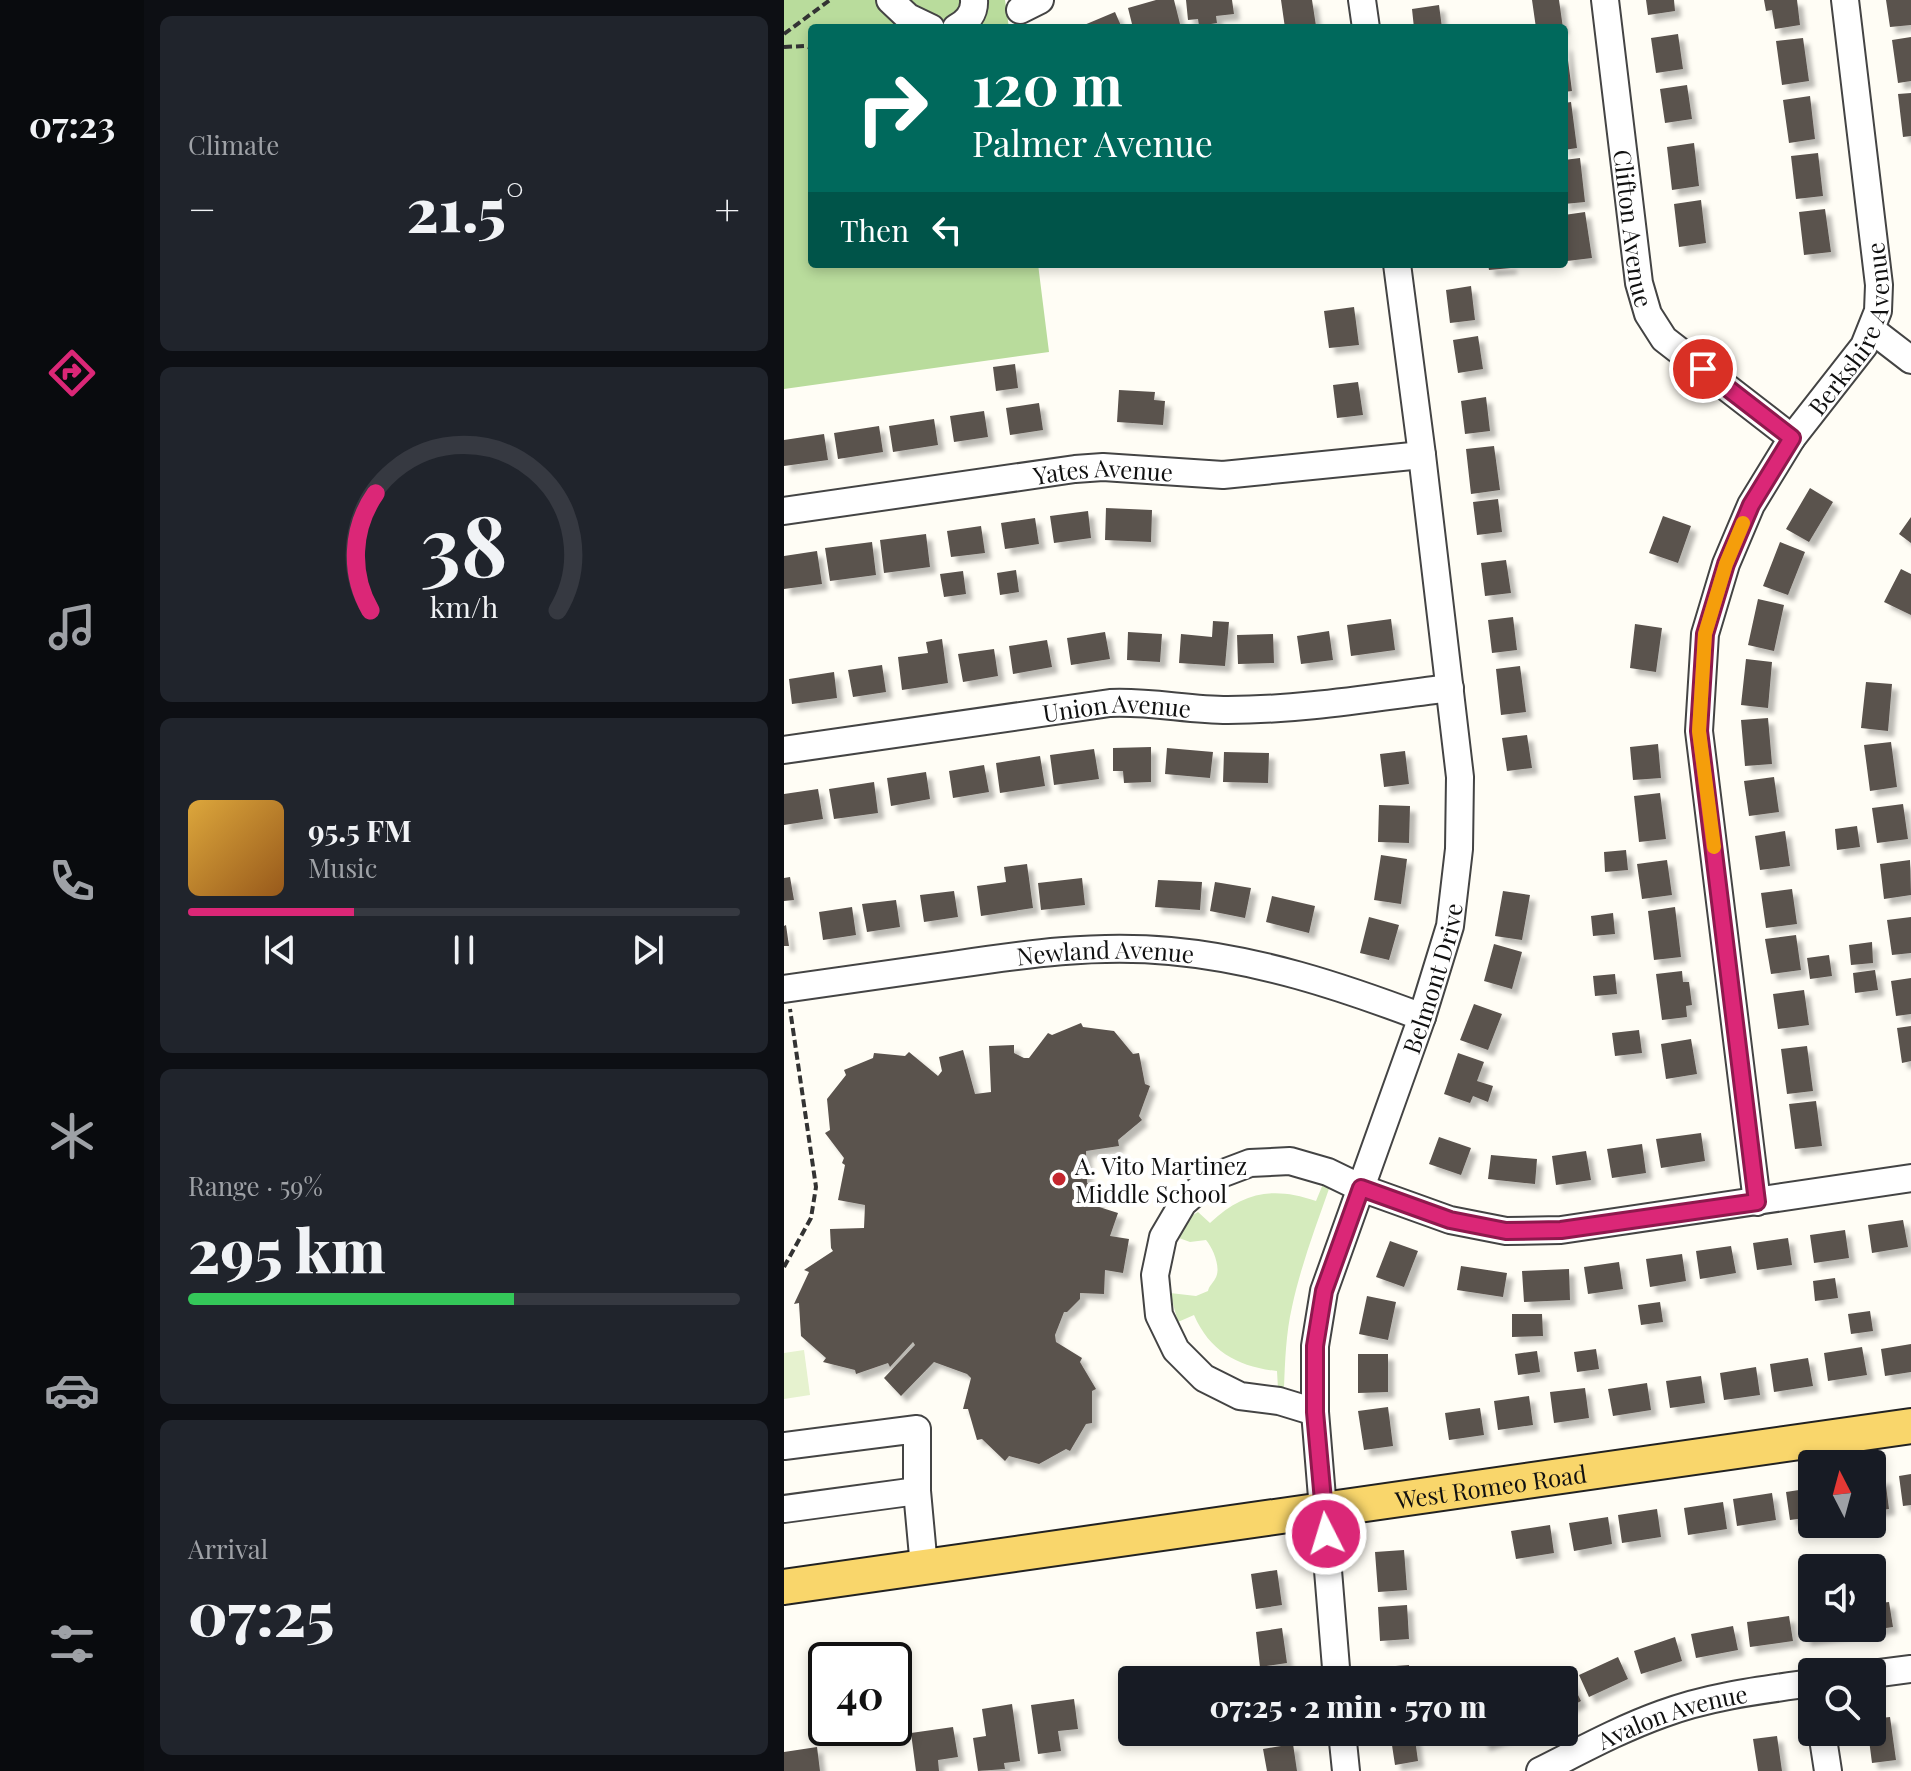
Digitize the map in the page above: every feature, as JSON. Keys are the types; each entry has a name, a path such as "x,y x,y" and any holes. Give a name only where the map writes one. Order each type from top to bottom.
{"main road":[{"name":"West Romeo Road","path":"784,1587 1911,1426"}],"street":[{"path":"890,0 908,17 923,24"},
{"path":"964,24 971,16 974,0"},
{"path":"1362,0 1365,24"},
{"name":"Clifton Avenue","path":"1605,0 1639,283 1648,314 1664,339 1792,438"},
{"name":"Berkshire Avenue","path":"1757,1202 1699,731 1705,634 1726,564 1751,505 1792,438 1863,348 1878,311 1879,285 1845,0"},
{"name":"Belmont Drive","path":"1336,1666 1315,1412 1315,1346 1324,1291 1422,1017 1450,926 1459,849 1460,777 1398,268"},
{"path":"1872,330 1911,360"},
{"name":"Yates Avenue","path":"784,511 1075,469 1103,467 1223,475 1422,455"},
{"name":"Union Avenue","path":"784,750 1110,703 1137,702 1224,710 1274,709 1450,688"},
{"name":"Newland Avenue","path":"787,998 1008,956 1122,949 1207,955 1258,965 1307,977 1422,1017"},
{"path":"1315,1412 1279,1401 1240,1396 1204,1378 1176,1350 1159,1315 1155,1275 1163,1237 1183,1203 1213,1177 1250,1163 1290,1161 1328,1172 1361,1188 1450,1220 1506,1231 1561,1230 1911,1178"},
{"path":"784,1446 917,1429 917,1491 924,1567"},
{"path":"784,1509 917,1491"},
{"path":"1886,1672 1911,1669"},
{"name":"Avalon Avenue","path":"1540,1771 1587,1760 1649,1719 1700,1702 1798,1685"},
{"path":"1343,1746 1346,1771"},
{"path":"1824,1746 1828,1771"}],"path":[{"path":"784,34 830,0"},
{"path":"784,47 808,47"},
{"path":"784,1267 811,1218 816,1187 787,998"},
{"path":"784,1032 794,1036"}],"green space":[{"path":"784,0 1005,0 1008,24 808,24 808,268 1038,268 1049,352 784,389"},
{"path":"1323,1184 1330,1186 1296,1291 1287,1337 1284,1389 1278,1389 1277,1371 1250,1366 1227,1355 1208,1339 1194,1315 1178,1322 1170,1293 1196,1296 1208,1291 1218,1270 1214,1253 1206,1240 1190,1242 1179,1238 1198,1212 1210,1223 1234,1204 1259,1195 1286,1194 1316,1201"},
{"path":"804,1350 810,1395 784,1399 784,1353"}],"building":[{"path":"1156,0 1174,0 1180,24 1132,24 1128,8"},
{"path":"1186,0 1232,0 1234,14 1216,16 1217,23 1199,24 1198,19 1188,20"},
{"path":"1281,0 1312,0 1316,24 1284,24"},
{"path":"1532,0 1559,0 1562,24 1535,24"},
{"path":"1646,0 1674,0 1675,11 1648,15"},
{"path":"1764,0 1797,0 1800,25 1775,29 1772,10 1766,11"},
{"path":"1886,0 1911,0 1911,25 1890,27"},
{"path":"1439,5 1441,24 1414,24 1412,9"},
{"path":"1115,12 1120,24 1086,24"},
{"path":"1678,34 1683,69 1656,73 1651,38"},
{"path":"1911,37 1911,81 1898,83 1892,40"},
{"path":"1803,38 1809,81 1782,85 1776,41"},
{"path":"1568,60 1572,91 1568,92"},
{"path":"1687,85 1692,119 1665,123 1660,89"},
{"path":"1911,93 1911,136 1903,137 1898,94"},
{"path":"1810,96 1815,139 1789,143 1783,100"},
{"path":"1568,102 1571,102 1577,148 1568,149"},
{"path":"1694,143 1699,186 1672,190 1667,147"},
{"path":"1818,153 1823,196 1796,199 1791,156"},
{"path":"1580,158 1585,202 1568,204 1568,160"},
{"path":"1701,200 1706,243 1679,247 1674,204"},
{"path":"1825,209 1831,252 1804,255 1799,212"},
{"path":"1585,212 1592,258 1568,261 1568,214"},
{"path":"1471,286 1475,320 1450,323 1446,290"},
{"path":"1354,307 1359,345 1329,348 1324,311"},
{"path":"1478,336 1483,369 1458,373 1453,340"},
{"path":"1015,364 1018,388 996,391 993,367"},
{"path":"1358,382 1363,415 1337,418 1333,385"},
{"path":"1119,390 1155,392 1154,400 1165,401 1163,425 1117,422"},
{"path":"1486,397 1490,431 1465,434 1461,401"},
{"path":"1039,403 1043,430 1010,435 1006,408"},
{"path":"984,411 988,437 954,442 950,416"},
{"path":"934,419 938,445 893,452 889,426"},
{"path":"879,426 883,452 838,459 834,433"},
{"path":"824,434 828,460 784,466 784,440"},
{"path":"1494,446 1500,490 1471,494 1466,449"},
{"path":"1810,488 1833,502 1809,542 1786,529"},
{"path":"1498,499 1502,532 1477,535 1473,502"},
{"path":"1106,508 1152,510 1151,542 1105,540"},
{"path":"1088,511 1091,538 1054,543 1050,516"},
{"path":"1663,516 1691,526 1678,563 1649,553"},
{"path":"1911,517 1911,543 1899,534"},
{"path":"1035,518 1039,544 1005,549 1001,523"},
{"path":"981,526 985,553 951,557 947,531"},
{"path":"926,534 930,567 884,573 880,540"},
{"path":"872,542 876,575 830,581 825,548"},
{"path":"1780,542 1805,552 1788,595 1763,586"},
{"path":"817,551 822,584 784,589 784,556"},
{"path":"1506,560 1511,593 1485,596 1481,563"},
{"path":"1901,569 1911,574 1911,615 1884,602"},
{"path":"1016,570 1019,592 1000,595 997,573"},
{"path":"963,571 966,594 944,597 940,574"},
{"path":"1758,599 1784,605 1774,651 1748,645"},
{"path":"1513,617 1517,650 1492,653 1488,620"},
{"path":"1391,619 1395,650 1351,656 1347,625"},
{"path":"1213,621 1229,622 1225,666 1179,663 1181,634 1212,637"},
{"path":"1635,624 1662,628 1656,672 1630,668"},
{"path":"1329,631 1333,660 1301,664 1297,636"},
{"path":"1105,632 1110,659 1071,665 1067,638"},
{"path":"1128,632 1162,634 1160,662 1127,660"},
{"path":"1273,634 1274,663 1238,664 1237,635"},
{"path":"942,639 948,683 902,690 898,657 928,653 926,642"},
{"path":"1047,640 1052,667 1013,674 1009,646"},
{"path":"994,649 998,676 963,682 958,654"},
{"path":"1746,659 1772,662 1768,708 1741,705"},
{"path":"882,665 886,692 853,697 848,670"},
{"path":"1520,666 1526,712 1501,715 1496,669"},
{"path":"834,672 837,698 792,704 789,679"},
{"path":"1866,682 1892,684 1888,731 1861,728"},
{"path":"1768,718 1772,764 1745,766 1741,720"},
{"path":"1527,735 1532,768 1507,771 1502,738"},
{"path":"1891,742 1897,787 1870,791 1864,745"},
{"path":"1658,744 1661,778 1633,780 1630,747"},
{"path":"1151,747 1151,782 1124,783 1123,771 1113,771 1113,748"},
{"path":"1167,748 1213,752 1210,778 1165,774"},
{"path":"1094,749 1099,779 1054,785 1050,755"},
{"path":"1405,751 1409,784 1384,787 1380,754"},
{"path":"1224,752 1269,753 1268,783 1223,782"},
{"path":"1040,756 1045,786 1000,793 996,763"},
{"path":"984,765 989,792 953,798 949,771"},
{"path":"926,772 930,799 891,806 887,778"},
{"path":"1774,777 1779,812 1749,816 1744,781"},
{"path":"874,782 878,813 834,819 829,789"},
{"path":"818,789 823,819 784,825 784,794"},
{"path":"1660,793 1666,839 1639,842 1634,796"},
{"path":"1903,804 1908,839 1877,843 1872,808"},
{"path":"1379,805 1410,806 1409,843 1378,842"},
{"path":"1857,826 1860,847 1837,850 1835,829"},
{"path":"1785,831 1790,866 1760,870 1755,836"},
{"path":"1626,850 1628,870 1605,872 1604,852"},
{"path":"1381,855 1407,859 1401,904 1374,900"},
{"path":"1667,860 1672,895 1642,899 1637,864"},
{"path":"1910,860 1911,895 1884,899 1880,864"},
{"path":"1027,864 1033,908 981,916 977,886 1006,882 1004,867"},
{"path":"790,877 794,900 784,901 784,878"},
{"path":"1082,878 1085,905 1041,910 1038,883"},
{"path":"1158,880 1202,882 1200,910 1155,907"},
{"path":"1215,882 1251,888 1245,918 1210,911"},
{"path":"1792,889 1797,924 1766,928 1761,893"},
{"path":"954,891 958,917 924,922 920,895"},
{"path":"1503,891 1530,895 1522,940 1495,936"},
{"path":"1272,896 1315,906 1309,933 1266,922"},
{"path":"896,900 900,927 867,932 862,904"},
{"path":"852,907 856,935 823,940 819,912"},
{"path":"1675,907 1681,957 1654,960 1648,911"},
{"path":"1613,913 1615,934 1593,936 1591,916"},
{"path":"1369,917 1399,925 1389,960 1360,953"},
{"path":"1911,917 1911,953 1892,955 1887,920"},
{"path":"786,925 789,946 784,946"},
{"path":"1796,935 1801,970 1771,974 1765,939"},
{"path":"1872,942 1873,963 1851,965 1849,945"},
{"path":"1494,944 1522,952 1512,989 1484,981"},
{"path":"1829,955 1832,976 1810,979 1807,958"},
{"path":"1875,970 1878,990 1855,993 1853,973"},
{"path":"1682,971 1683,982 1689,982 1692,1005 1686,1006 1687,1017 1662,1020 1656,974"},
{"path":"1615,974 1617,994 1595,996 1593,976"},
{"path":"1911,978 1911,1014 1896,1016 1891,981"},
{"path":"1804,990 1809,1025 1778,1029 1773,994"},
{"path":"1474,1004 1502,1014 1488,1050 1460,1040"},
{"path":"1081,1023 1083,1027 1114,1031 1133,1054 1139,1053 1145,1084 1150,1086 1139,1116 1142,1120 1118,1140 1119,1146 1086,1151 1087,1183 1090,1183 1098,1199 1096,1206 1118,1213 1110,1236 1129,1239 1123,1273 1105,1270 1104,1294 1080,1293 1080,1299 1064,1312 1055,1335 1056,1342 1082,1358 1080,1362 1096,1389 1092,1391 1092,1423 1086,1424 1070,1451 1066,1449 1039,1464 1009,1456 1005,1461 982,1439 977,1440 968,1409 963,1409 971,1378 967,1374 934,1362 901,1396 884,1378 915,1345 913,1342 890,1367 888,1363 856,1374 855,1370 823,1362 826,1358 801,1336 799,1303 794,1304 809,1272 804,1270 833,1251 830,1229 864,1228 865,1205 838,1200 845,1165 842,1163 844,1158 825,1133 830,1130 827,1099 846,1075 844,1070 873,1058 874,1053 905,1056 909,1052 938,1076 942,1071 939,1057 963,1050 975,1094 991,1092 989,1046 1014,1045 1014,1053 1029,1058 1048,1033 1052,1035"},
{"path":"1911,1026 1911,1061 1902,1063 1897,1028"},
{"path":"1639,1030 1642,1053 1615,1056 1612,1033"},
{"path":"1691,1039 1697,1074 1666,1079 1661,1044"},
{"path":"1807,1046 1813,1091 1787,1094 1781,1049"},
{"path":"1458,1053 1484,1062 1477,1081 1493,1086 1488,1102 1473,1096 1470,1103 1444,1094"},
{"path":"1816,1101 1822,1146 1795,1149 1789,1104"},
{"path":"1701,1133 1705,1161 1661,1168 1656,1139"},
{"path":"1439,1137 1471,1148 1461,1175 1429,1164"},
{"path":"1642,1144 1646,1173 1612,1178 1607,1149"},
{"path":"1586,1151 1591,1180 1556,1185 1552,1156"},
{"path":"1491,1155 1537,1159 1535,1184 1488,1179"},
{"path":"1903,1220 1908,1247 1872,1253 1868,1225"},
{"path":"1845,1230 1849,1258 1814,1263 1810,1235"},
{"path":"1788,1238 1792,1265 1757,1270 1753,1243"},
{"path":"1390,1241 1418,1251 1404,1287 1376,1277"},
{"path":"1731,1246 1736,1273 1700,1279 1696,1251"},
{"path":"1682,1254 1686,1281 1650,1287 1646,1259"},
{"path":"1619,1262 1623,1289 1588,1294 1584,1267"},
{"path":"1461,1266 1507,1273 1503,1297 1457,1290"},
{"path":"1569,1269 1570,1300 1524,1302 1522,1271"},
{"path":"1835,1278 1838,1298 1815,1301 1813,1281"},
{"path":"1367,1296 1396,1302 1388,1340 1359,1334"},
{"path":"1660,1302 1663,1322 1641,1325 1638,1305"},
{"path":"1870,1311 1873,1331 1851,1334 1848,1314"},
{"path":"1512,1314 1542,1314 1543,1336 1512,1337"},
{"path":"1911,1344 1911,1372 1885,1376 1881,1349"},
{"path":"1862,1347 1867,1375 1828,1381 1824,1353"},
{"path":"1596,1349 1599,1369 1577,1372 1574,1352"},
{"path":"1537,1351 1540,1372 1518,1375 1515,1354"},
{"path":"1358,1354 1388,1354 1388,1392 1358,1393"},
{"path":"1808,1358 1813,1386 1774,1392 1770,1364"},
{"path":"1756,1367 1760,1395 1724,1400 1720,1373"},
{"path":"1701,1376 1705,1403 1670,1408 1666,1381"},
{"path":"1647,1383 1651,1410 1613,1416 1608,1389"},
{"path":"1585,1388 1589,1418 1554,1423 1550,1392"},
{"path":"1529,1396 1533,1425 1498,1430 1494,1401"},
{"path":"1388,1407 1393,1446 1364,1450 1358,1411"},
{"path":"1480,1408 1484,1435 1449,1440 1445,1413"},
{"path":"1911,1474 1911,1505 1903,1506 1899,1476"},
{"path":"1798,1490 1798,1519 1790,1520 1786,1492"},
{"path":"1772,1493 1776,1520 1737,1526 1733,1499"},
{"path":"1723,1502 1727,1529 1688,1535 1684,1508"},
{"path":"1657,1509 1661,1537 1622,1543 1618,1515"},
{"path":"1608,1517 1612,1544 1574,1551 1569,1523"},
{"path":"1550,1525 1554,1553 1516,1559 1511,1531"},
{"path":"1404,1550 1407,1590 1378,1592 1375,1552"},
{"path":"1277,1570 1282,1605 1256,1609 1251,1574"},
{"path":"1886,1602 1889,1602 1893,1627 1886,1628"},
{"path":"1407,1605 1409,1639 1380,1641 1378,1607"},
{"path":"1789,1616 1793,1641 1750,1647 1747,1622"},
{"path":"1733,1626 1738,1650 1696,1658 1691,1634"},
{"path":"1282,1628 1287,1663 1260,1666 1256,1632"},
{"path":"1675,1637 1682,1661 1641,1674 1634,1651"},
{"path":"1618,1657 1628,1679 1589,1697 1579,1675"},
{"path":"1074,1699 1078,1729 1058,1731 1061,1751 1038,1754 1031,1705"},
{"path":"1012,1704 1020,1761 1004,1763 1005,1769 978,1771 973,1738 986,1736 982,1709"},
{"path":"1886,1717 1890,1717 1896,1760 1872,1763 1870,1746 1886,1746"},
{"path":"953,1727 958,1757 938,1760 939,1771 916,1771 912,1733"},
{"path":"1777,1736 1782,1771 1758,1771 1753,1739"},
{"path":"1293,1746 1297,1771 1267,1771 1263,1749"},
{"path":"1392,1746 1416,1746 1418,1761 1395,1765"},
{"path":"817,1747 820,1771 784,1771 784,1752"}],"slow traffic":[{"path":"1714,847 1699,731 1705,634 1726,564 1743,523"}],"place":[{"name":"A. Vito Martinez Middle School","path":"1059,1179"}],"route":[{"path":"1326,1534 1315,1412 1315,1346 1324,1291 1361,1188 1450,1220 1506,1231 1561,1230 1757,1202 1699,731 1705,634 1726,564 1751,505 1792,438 1703,369"}]}
